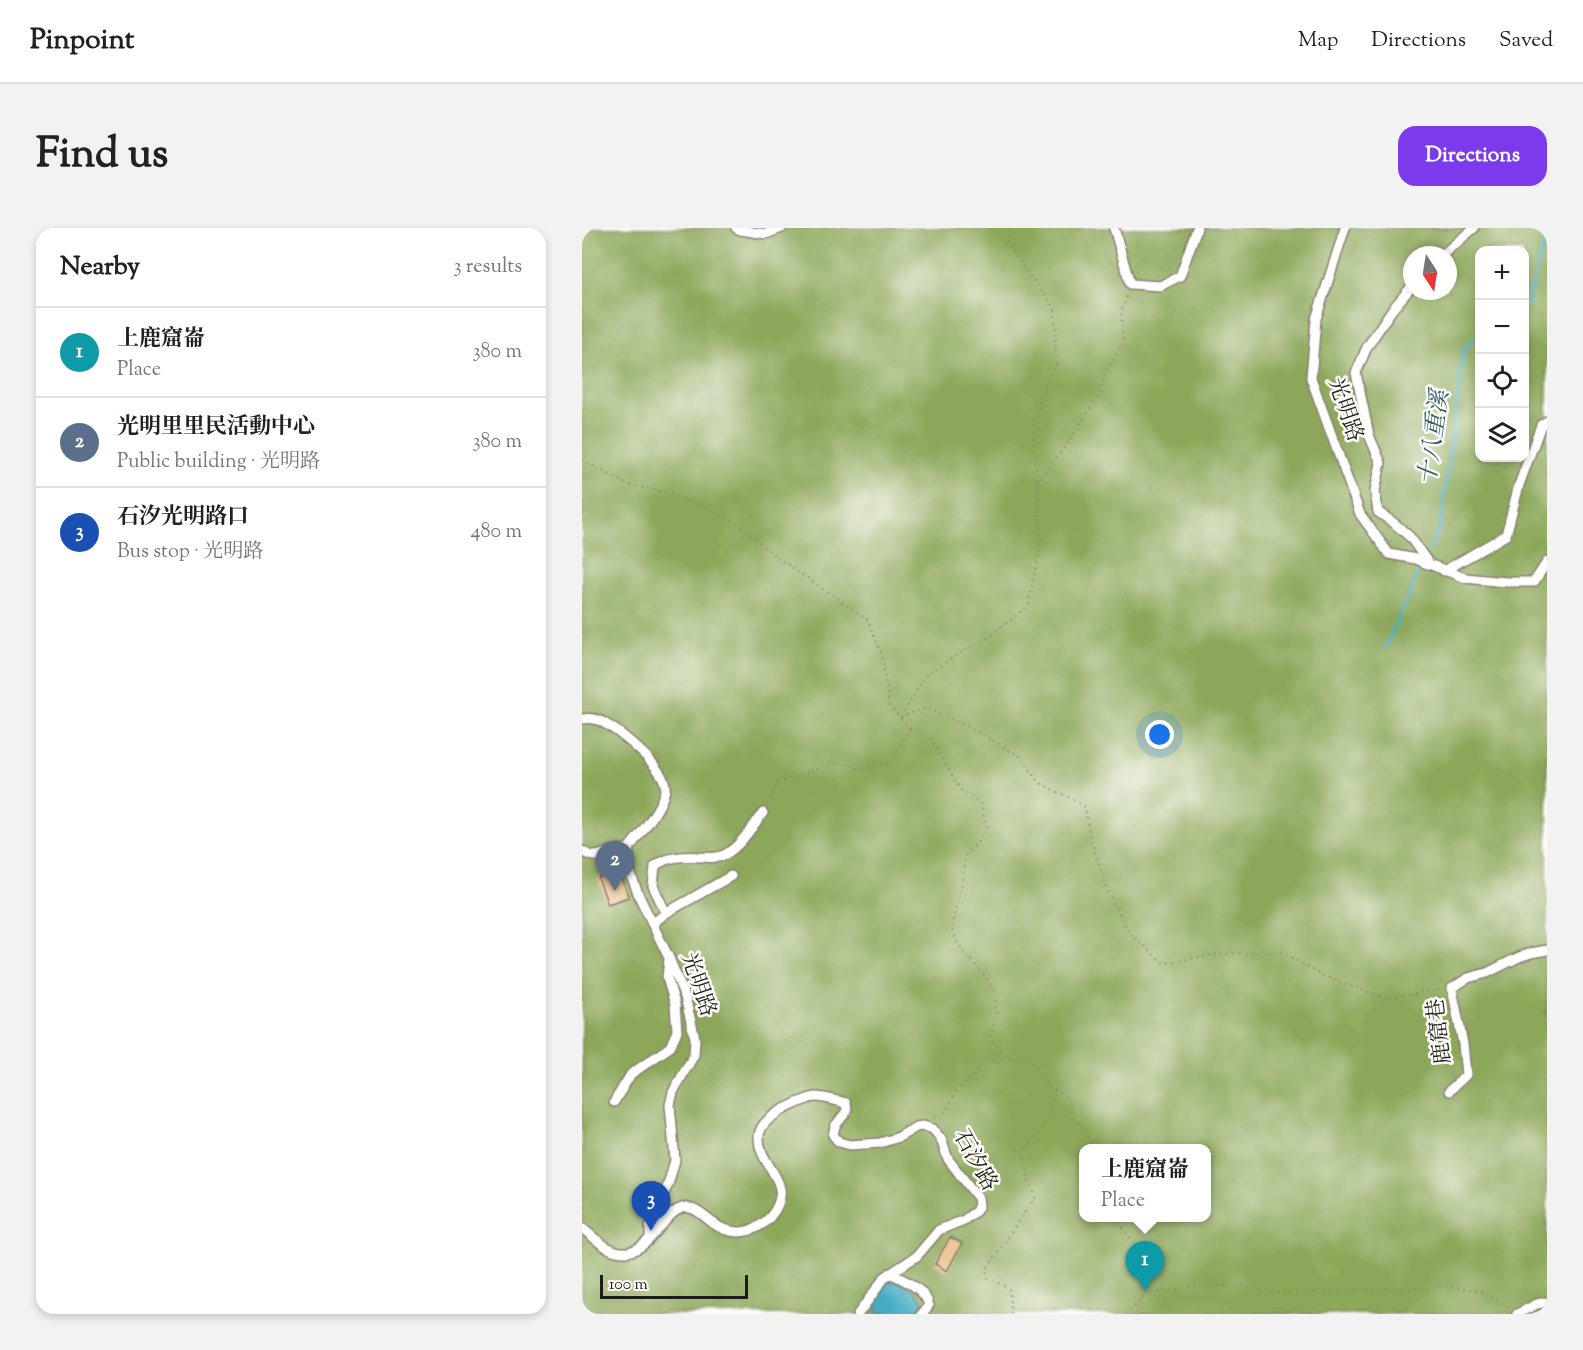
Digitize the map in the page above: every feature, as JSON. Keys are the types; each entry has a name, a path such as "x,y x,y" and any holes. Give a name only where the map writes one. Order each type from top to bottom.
{"street":[{"path":"736,228 766,234 782,228"},
{"path":"1114,228 1130,284 1160,286 1180,276 1197,228"},
{"name":"光明路","path":"1345,228 1316,319 1311,378 1360,514 1389,554 1416,559 1465,578 1534,582 1547,562"},
{"path":"1453,246 1474,228"},
{"path":"1403,297 1367,347 1356,373 1369,435 1381,463 1375,491 1378,512 1410,537 1429,564"},
{"path":"1444,571 1506,535 1519,485 1541,425 1547,421"},
{"path":"582,719 589,718 604,723 630,742 653,763 664,778 666,788 649,823 628,849 612,851 598,857 587,855 582,851"},
{"path":"666,913 653,885 655,866 669,859 723,856 736,846 763,813"},
{"name":"光明路","path":"628,849 629,870 685,997 694,1038 694,1054 673,1092 670,1105 675,1160 668,1185 657,1207 650,1238"},
{"path":"652,924 666,913 731,876"},
{"name":"鹿窟巷","path":"1449,1091 1466,1075 1463,1044 1452,988 1468,978 1487,973 1519,957 1547,950"},
{"path":"614,1102 631,1074 670,1047 677,1031 675,1004 667,978 669,958"},
{"name":"石汐路","path":"650,1238 680,1208 690,1208 715,1225 730,1231 749,1232 761,1226 772,1215 778,1204 781,1190 777,1178 760,1149 758,1135 768,1120 788,1107 814,1096 846,1103 847,1111 835,1126 833,1135 839,1142 850,1145 880,1143 899,1137 916,1126 933,1129 941,1139 948,1159 978,1198 979,1205 976,1211 964,1220 939,1230 917,1256 885,1277 858,1314"},
{"path":"582,1228 614,1251 629,1253 641,1248 650,1238"},
{"path":"890,1273 914,1286 927,1297 929,1305 922,1314"},
{"path":"1518,1313 1547,1302"}],"path":[{"path":"900,717 927,673 990,636 1028,606 1041,543 1033,428 1045,384 1056,365 1055,308 1006,240 1013,228"},
{"path":"1037,484 1072,437 1099,395 1106,372 1123,344 1121,313 1130,284"},
{"path":"582,459 628,485 672,493 734,521 778,558 868,620 882,656 889,706 910,728 931,739 960,789 981,804 987,831 965,856 963,877 951,929 963,952 978,967 995,990 996,1012 990,1037 1006,1057 1029,1060 1048,1087 1068,1098 1072,1115 1092,1144"},
{"path":"900,717 926,708 965,725 1020,756 1040,783 1085,807 1090,838 1109,893 1129,933 1164,963 1219,954 1283,951 1321,975 1384,998 1452,988"},
{"path":"763,813 778,783 838,762 863,769 891,762 910,728"},
{"path":"923,1126 926,1121 944,1115 958,1088 975,1075 985,1057 997,1064 1006,1057"},
{"path":"1011,1314 1009,1289 988,1278 986,1270 1036,1197 1029,1180 1023,1151 1036,1139 1046,1122 1056,1090"},
{"path":"1118,1222 1137,1247 1146,1267 1148,1294"},
{"path":"1127,1314 1148,1294 1192,1286 1243,1286 1275,1293 1444,1287 1479,1290 1518,1313"}],"green space":[{"path":"582,228 1547,228 1547,1314 582,1314"}],"water":[{"path":"896,1281 919,1295 923,1303 914,1314 880,1314 876,1304 877,1296 889,1282"}],"building":[{"path":"619,870 629,897 608,904 598,878"},
{"path":"950,1237 962,1243 947,1271 935,1264"}],"waterway":[{"name":"十八重溪","path":"1529,300 1547,232"},
{"name":"十八重溪","path":"1429,551 1440,527 1464,347 1475,339"},
{"name":"十八重溪","path":"1385,648 1421,568"}],"place":[{"name":"光明里里民活動中心","path":"615,891"},
{"name":"石汐光明路口","path":"651,1231"},
{"name":"上鹿窟崙","path":"1145,1291"}]}
